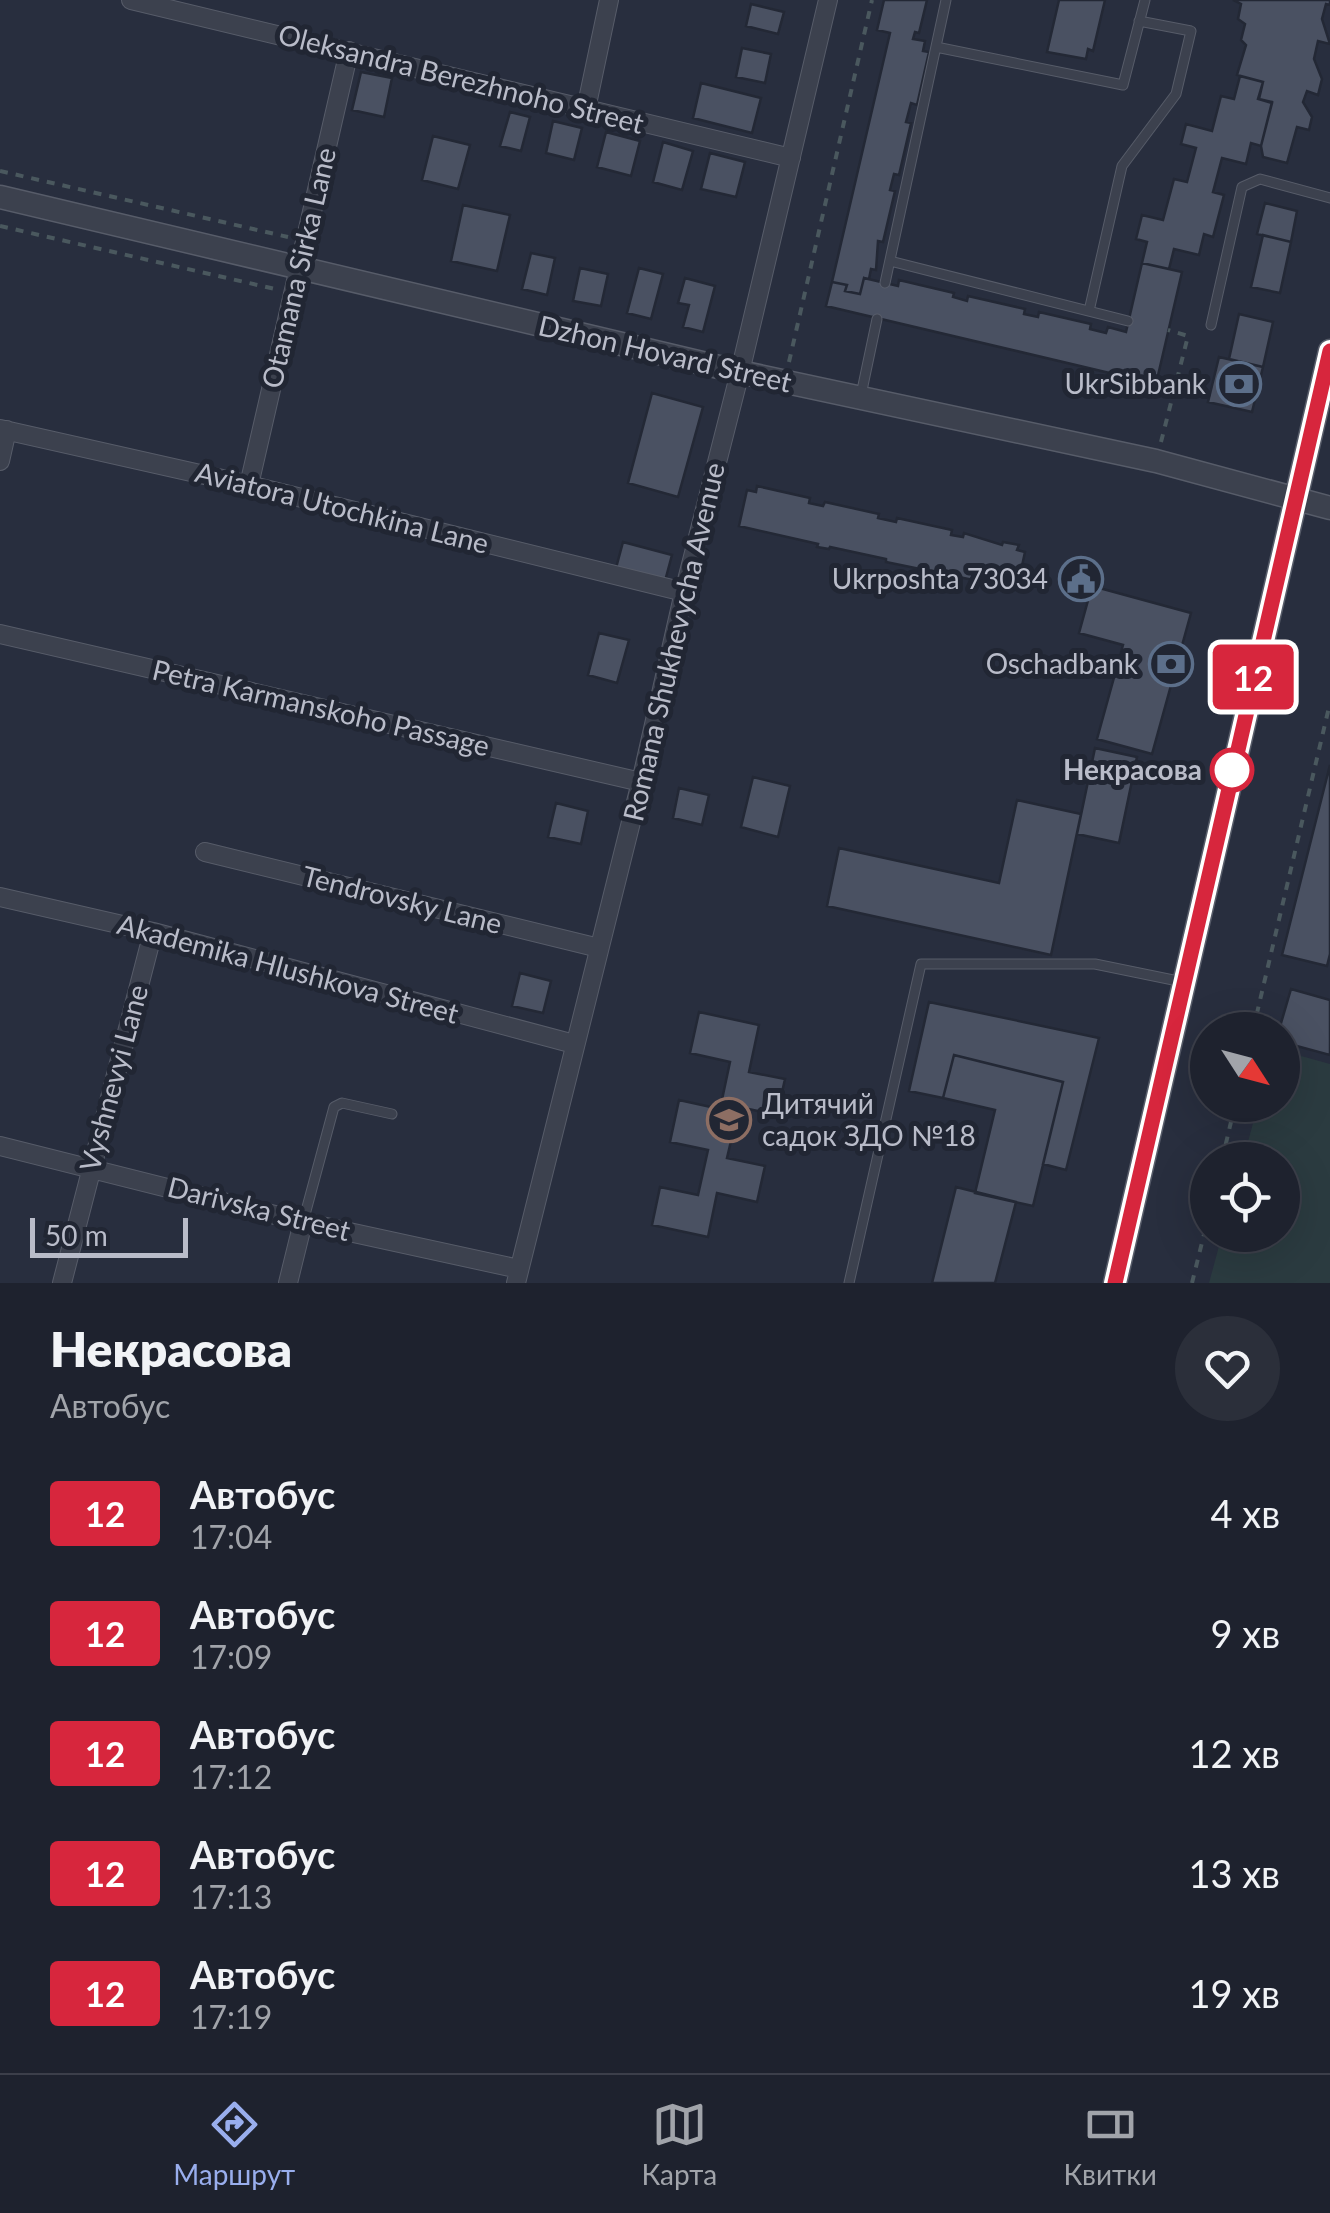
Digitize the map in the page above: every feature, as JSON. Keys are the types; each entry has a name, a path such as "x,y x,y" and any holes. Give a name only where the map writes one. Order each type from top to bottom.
{"street":[{"name":"Oleksandra Berezhnoho Street","path":"131,0 791,158"},
{"path":"586,109 608,0"},
{"name":"Romana Shukhevycha Avenue","path":"517,1276 641,782 828,0"},
{"name":"Otamana Sirka Lane","path":"249,485 349,51"},
{"name":"Dzhon Hovard Street","path":"0,197 740,372 1156,461 1330,508"},
{"path":"1115,1283 1330,351"},
{"path":"0,461 4,430"},
{"name":"Aviatora Utochkina Lane","path":"4,430 249,485 684,592"},
{"name":"Petra Karmanskoho Passage","path":"0,634 641,782"},
{"name":"Tendrovsky Lane","path":"205,852 599,948"},
{"name":"Akademika Hlushkova Street","path":"0,898 153,932 574,1044"},
{"name":"Vyshnevyi Lane","path":"62,1283 153,932"},
{"name":"Darivska Street","path":"0,1146 517,1276"},
{"path":"288,1283 303,1222"}],"lane":[{"path":"885,283 946,0"},
{"path":"936,48 1123,84 1145,0"},
{"path":"1089,311 1122,166 1176,94 1191,31 1139,21"},
{"path":"1211,325 1242,187 1260,179 1330,198"},
{"path":"890,261 1128,321"},
{"path":"860,398 877,319"},
{"path":"848,1283 921,964 1095,964 1183,982"},
{"path":"303,1222 334,1107 342,1103 392,1114"}],"path":[{"path":"785,382 872,0"},
{"path":"0,171 306,241"},
{"path":"0,226 294,293"},
{"path":"1156,461 1188,336 1168,330"},
{"path":"1257,1012 1330,703"},
{"path":"1192,1283 1200,1252"}],"shaded area":[{"path":"1300,1056 1330,1064 1330,1283 1209,1283 1217,1252 1300,1252 1300,1142 1248,1142 1253,1122 1300,1122"}],"building":[{"path":"884,0 927,0 919,33 915,32 913,39 925,41 923,51 929,52 917,105 911,103 906,122 911,123 899,175 894,174 890,190 895,191 883,242 878,241 876,270 871,269 869,279 864,278 860,294 845,291 847,285 832,282 890,33 877,30"},
{"path":"1059,0 1105,0 1093,51 1088,49 1086,59 1047,52"},
{"path":"1233,0 1330,0 1322,19 1330,44 1318,41 1314,59 1322,79 1318,95 1307,91 1303,102 1312,117 1309,130 1297,127 1287,163 1263,157 1261,146 1272,102 1259,99 1263,82 1237,75 1246,45 1241,40 1245,24 1238,19 1241,4"},
{"path":"751,4 784,12 778,34 746,26"},
{"path":"742,48 771,54 765,83 736,77"},
{"path":"361,72 392,78 384,117 352,110"},
{"path":"1240,76 1263,82 1258,99 1272,103 1261,146 1251,143 1246,164 1222,158 1213,192 1224,195 1213,237 1204,234 1199,255 1174,249 1169,269 1142,263 1147,242 1136,239 1142,215 1163,220 1174,179 1187,182 1196,148 1181,144 1186,124 1212,131 1221,96 1234,99"},
{"path":"701,83 761,98 752,133 693,118"},
{"path":"510,112 530,117 521,151 500,146"},
{"path":"553,121 582,128 574,160 546,153"},
{"path":"606,132 640,141 631,176 597,167"},
{"path":"433,136 470,145 458,189 422,180"},
{"path":"663,142 693,151 682,190 653,182"},
{"path":"710,153 745,162 736,197 701,189"},
{"path":"1265,203 1297,211 1291,242 1257,234"},
{"path":"463,205 510,215 497,271 451,261"},
{"path":"1263,235 1291,242 1280,293 1251,287"},
{"path":"531,253 555,258 547,295 522,289"},
{"path":"1142,263 1182,272 1156,384 826,306 832,282 847,285 845,291 860,294 864,278 898,286 899,280 954,293 953,297 967,301 968,296 1025,309 1024,314 1038,317 1039,312 1091,324 1090,329 1106,333 1108,327 1126,332"},
{"path":"580,268 608,274 601,306 573,301"},
{"path":"639,268 663,274 651,319 627,313"},
{"path":"685,278 715,286 703,332 683,327 689,305 678,303"},
{"path":"1239,314 1273,322 1263,367 1229,359"},
{"path":"1219,357 1263,367 1252,412 1208,402"},
{"path":"652,393 703,407 678,497 628,483"},
{"path":"757,486 810,498 809,503 823,506 825,502 879,514 878,518 896,522 897,518 952,530 951,535 963,537 964,533 1002,545 1019,545 1017,550 1025,552 1017,589 817,547 818,544 739,526 747,490 756,492"},
{"path":"623,542 672,555 665,581 616,568"},
{"path":"1092,586 1191,613 1152,754 1097,739 1123,645 1079,633"},
{"path":"599,633 629,640 617,683 588,675"},
{"path":"1095,748 1137,757 1119,843 1077,834"},
{"path":"1330,765 1330,954 1327,966 1282,955"},
{"path":"753,777 790,786 778,837 741,827"},
{"path":"679,788 709,795 702,825 673,818"},
{"path":"1017,800 1081,814 1051,955 827,906 839,848 999,883"},
{"path":"556,803 588,811 581,844 548,837"},
{"path":"520,973 551,981 543,1013 512,1006"},
{"path":"1291,989 1330,1000 1330,1055 1300,1047 1300,1012 1284,1012"},
{"path":"929,1002 1099,1038 1066,1170 1043,1164 1063,1082 954,1055 943,1098 909,1091"},
{"path":"699,1012 759,1025 749,1072 785,1079 777,1115 739,1107 727,1158 765,1166 757,1202 717,1193 708,1237 652,1225 660,1187 698,1195 708,1150 670,1142 679,1100 720,1109 730,1062 690,1053"},
{"path":"954,1055 1063,1082 1033,1206 975,1193 995,1110 943,1098"},
{"path":"956,1187 1016,1202 995,1283 932,1283"}],"bus line":[{"name":"12","path":"1115,1283 1330,351"}],"place":[{"name":"UkrSibbank","path":"1239,384"},
{"name":"Ukrposhta 73034","path":"1081,579"},
{"name":"Oschadbank","path":"1171,664"},
{"name":"Некрасова","path":"1232,770"},
{"name":"Дитячий садок ЗДО №18","path":"729,1120"}]}
